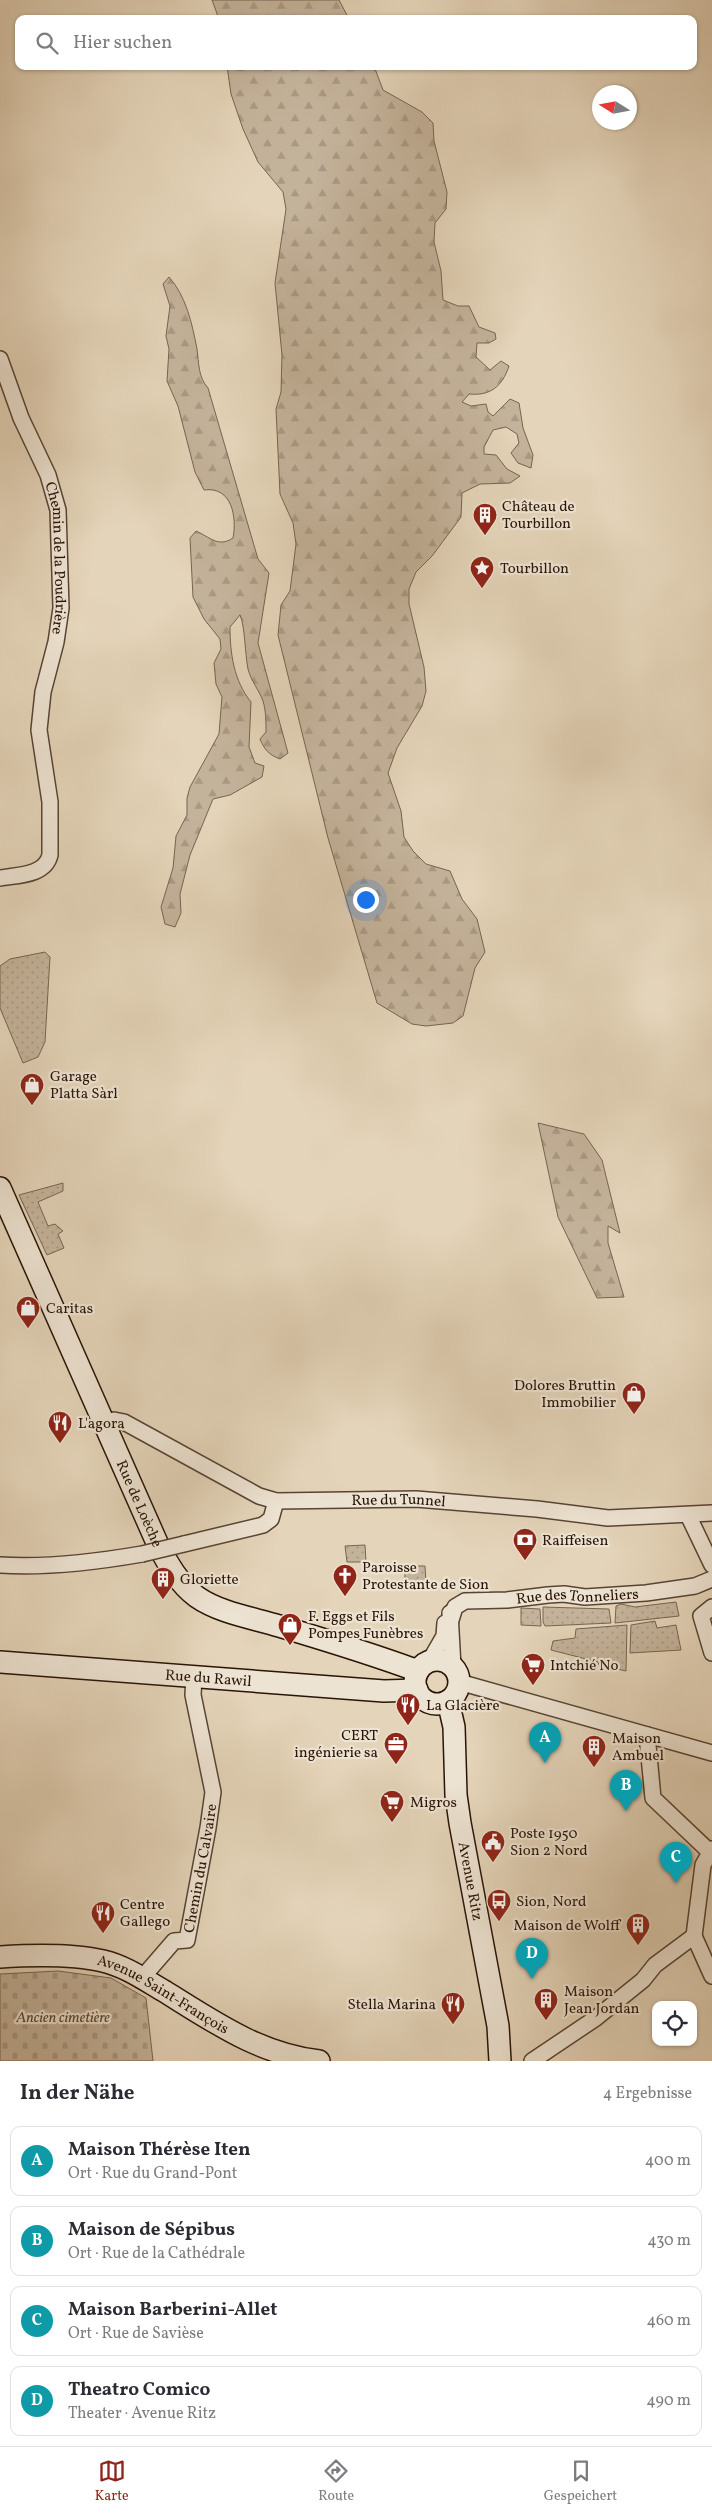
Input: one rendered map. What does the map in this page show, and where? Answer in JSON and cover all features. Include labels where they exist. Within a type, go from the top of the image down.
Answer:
[{"type":"street","name":"Chemin de la Poudrière","points":[[0,358],[12,397],[56,499],[62,589],[60,625],[43,692],[38,730],[50,802],[50,855],[47,864],[39,871],[0,878]]},
{"type":"street","name":"Rue de Loèche","points":[[0,1188],[166,1560],[176,1575],[195,1595],[215,1606],[343,1644],[421,1674]]},
{"type":"street","name":"Rue du Tunnel","points":[[105,1423],[114,1420],[124,1422],[259,1496],[276,1501],[425,1500],[608,1518],[712,1513]]},
{"type":"street","points":[[0,1565],[19,1566],[109,1559],[142,1554],[263,1525],[271,1519],[276,1501]]},
{"type":"street","points":[[688,1514],[712,1565]]},
{"type":"street","name":"Rue des Tonneliers","points":[[452,1620],[455,1607],[465,1601],[507,1600],[564,1594],[585,1597],[646,1593],[695,1586],[712,1579]]},
{"type":"street","points":[[448,1604],[452,1620],[456,1675],[454,1696],[434,1704],[427,1701],[421,1674],[444,1636],[448,1604]]},
{"type":"street","points":[[712,1607],[701,1616],[712,1652]]},
{"type":"street","points":[[421,1674],[440,1660],[456,1675],[647,1735],[712,1753]]},
{"type":"street","name":"Rue du Rawil","points":[[0,1662],[384,1690],[421,1674]]},
{"type":"street","name":"Chemin du Calvaire","points":[[142,1978],[174,1942],[186,1940],[208,1828],[213,1792],[193,1695],[194,1676]]},
{"type":"street","name":"Avenue Ritz","points":[[448,1700],[454,1727],[456,1795],[460,1823],[498,2026],[500,2061]]},
{"type":"street","points":[[647,1735],[654,1798],[711,1852],[703,1865],[694,1936],[712,1976]]},
{"type":"street","points":[[532,2061],[592,2021],[643,1980],[655,1965],[694,1936]]},
{"type":"street","name":"Avenue Saint-François","points":[[0,1957],[28,1956],[102,1961],[142,1978],[240,2038],[272,2050],[319,2061]]},
{"type":"green space","points":[[212,0],[339,0],[347,15],[218,15]]},
{"type":"green space","points":[[228,70],[376,70],[383,90],[422,112],[433,123],[434,141],[447,192],[446,209],[435,223],[434,242],[441,271],[443,300],[458,306],[469,306],[479,327],[495,333],[496,339],[489,343],[477,343],[476,357],[490,370],[501,361],[509,366],[503,380],[494,389],[489,392],[469,394],[462,402],[471,406],[486,404],[488,412],[493,416],[510,399],[519,403],[523,428],[533,455],[531,468],[518,463],[511,453],[519,443],[517,434],[506,427],[493,430],[484,447],[484,454],[496,455],[507,469],[520,476],[510,483],[480,484],[462,493],[461,517],[432,556],[416,572],[409,589],[409,604],[424,667],[426,691],[422,706],[397,748],[388,773],[401,811],[404,837],[413,851],[426,864],[450,871],[462,899],[477,919],[485,952],[475,968],[463,1016],[453,1023],[426,1026],[412,1024],[377,1003],[328,838],[278,635],[281,605],[290,591],[296,544],[293,523],[280,494],[276,409],[281,392],[282,355],[275,283],[286,209],[283,192],[258,162],[243,129],[231,94]]},
{"type":"green space","points":[[169,277],[175,284],[188,310],[201,375],[208,388],[258,559],[269,573],[258,643],[288,753],[280,759],[273,756],[263,746],[260,739],[266,732],[265,709],[248,669],[240,615],[230,627],[232,657],[237,676],[251,702],[249,747],[255,763],[264,766],[262,777],[230,795],[213,799],[190,855],[180,894],[181,913],[175,927],[165,924],[161,907],[173,868],[176,836],[187,815],[187,798],[190,787],[219,734],[222,697],[216,684],[214,663],[221,649],[220,639],[204,619],[193,597],[190,538],[196,531],[218,542],[228,541],[233,538],[234,521],[227,498],[213,490],[204,490],[195,472],[178,406],[167,381],[169,349],[166,336],[170,306],[163,284]]},
{"type":"green space","points":[[45,952],[50,957],[45,1042],[38,1057],[23,1063],[0,1008],[0,966],[10,959]]},
{"type":"green space","points":[[538,1123],[584,1134],[602,1160],[620,1233],[608,1226],[608,1243],[624,1297],[597,1298],[558,1217]]},
{"type":"green space","points":[[63,1183],[63,1191],[38,1202],[48,1226],[55,1224],[63,1231],[58,1234],[64,1248],[47,1255],[19,1195]]},
{"type":"green space","points":[[365,1545],[366,1562],[347,1562],[345,1546]]},
{"type":"green space","points":[[405,1566],[425,1566],[426,1583],[405,1584]]},
{"type":"green space","points":[[676,1602],[679,1616],[615,1623],[616,1606],[621,1604],[635,1607]]},
{"type":"green space","points":[[543,1607],[609,1609],[611,1623],[545,1626],[543,1622]]},
{"type":"green space","points":[[521,1608],[540,1609],[541,1626],[521,1625]]},
{"type":"green space","points":[[655,1621],[657,1628],[676,1625],[681,1650],[630,1653],[631,1625]]},
{"type":"green space","points":[[627,1625],[626,1671],[599,1665],[598,1662],[551,1650],[553,1641],[575,1638],[576,1629]]},
{"type":"green space","name":"Ancien cimetière","points":[[58,1971],[111,1978],[146,1998],[153,2061],[0,2061],[0,1974]]},
{"type":"place","name":"Château de Tourbillon","points":[[485,536]]},
{"type":"place","name":"Tourbillon","points":[[482,589]]},
{"type":"place","name":"Garage Platta Sàrl","points":[[32,1106]]},
{"type":"place","name":"Caritas","points":[[28,1329]]},
{"type":"place","name":"Dolores Bruttin Immobilier","points":[[634,1415]]},
{"type":"place","name":"L'agora","points":[[60,1444]]},
{"type":"place","name":"Raiffeisen","points":[[525,1561]]},
{"type":"place","name":"Paroisse Protestante de Sion","points":[[345,1597]]},
{"type":"place","name":"Gloriette","points":[[163,1600]]},
{"type":"place","name":"F. Eggs et Fils Pompes Funèbres","points":[[290,1646]]},
{"type":"place","name":"Intchié No","points":[[533,1686]]},
{"type":"place","name":"La Glacière","points":[[408,1726]]},
{"type":"place","name":"Maison Thérèse Iten","points":[[545,1763]]},
{"type":"place","name":"CERT ingénierie sa","points":[[396,1765]]},
{"type":"place","name":"Maison Ambuel","points":[[594,1768]]},
{"type":"place","name":"Maison de Sépibus","points":[[626,1811]]},
{"type":"place","name":"Migros","points":[[392,1823]]},
{"type":"place","name":"Poste 1950 Sion 2 Nord","points":[[493,1863]]},
{"type":"place","name":"Maison Barberini-Allet","points":[[676,1883]]},
{"type":"place","name":"Sion, Nord","points":[[499,1922]]},
{"type":"place","name":"Centre Gallego","points":[[103,1934]]},
{"type":"place","name":"Maison de Wolff","points":[[638,1946]]},
{"type":"place","name":"Theatro Comico","points":[[532,1979]]},
{"type":"place","name":"Maison Jean Jordan","points":[[546,2021]]},
{"type":"place","name":"Stella Marina","points":[[453,2025]]}]
